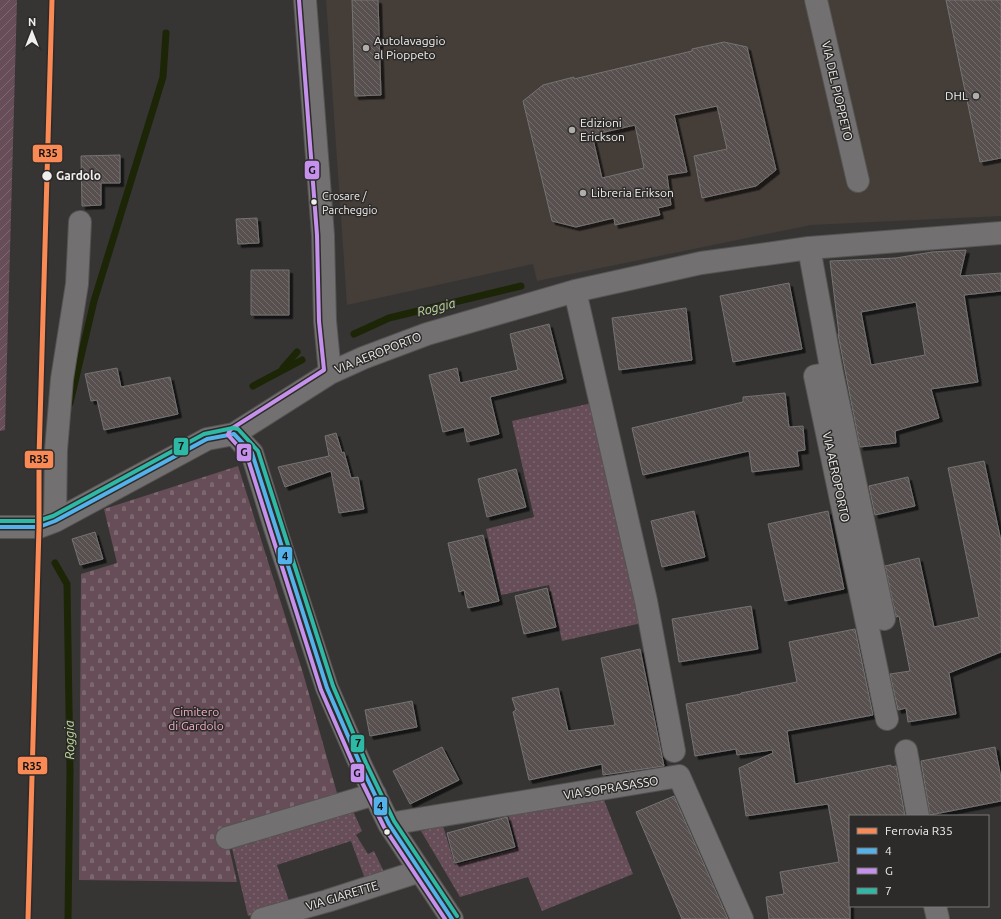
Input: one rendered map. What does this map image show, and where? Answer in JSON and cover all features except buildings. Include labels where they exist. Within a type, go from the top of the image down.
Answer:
[{"type":"street","points":[[305,0],[322,227],[325,321],[330,372]]},
{"type":"street","name":"VIA DEL PIOPPETO","points":[[816,0],[858,181]]},
{"type":"street","points":[[55,521],[56,450],[62,379],[77,284],[80,222]]},
{"type":"street","name":"VIA AEROPORTO","points":[[0,527],[39,528],[55,521],[207,439],[234,434],[330,372],[427,334],[575,291],[701,263],[809,248],[1001,234]]},
{"type":"street","points":[[809,248],[832,372],[884,619]]},
{"type":"street","points":[[575,291],[646,600],[674,752]]},
{"type":"street","name":"VIA AEROPORTO","points":[[832,372],[815,376],[887,718]]},
{"type":"street","points":[[234,434],[252,453],[327,688],[389,824],[452,919]]},
{"type":"street","points":[[906,752],[918,815]]},
{"type":"street","name":"VIA SOPRASASSO","points":[[389,824],[678,776],[742,919]]},
{"type":"street","points":[[227,838],[375,794]]},
{"type":"street","name":"VIA GIARETTE","points":[[262,919],[327,901],[420,872]]},
{"type":"street","points":[[935,907],[938,919]]},
{"type":"shaded area","points":[[326,0],[1001,0],[1001,216],[811,225],[537,281],[533,264],[347,305]]},
{"type":"green space","points":[[0,0],[17,0],[5,430],[0,431]]},
{"type":"green space","points":[[592,403],[642,623],[562,641],[549,585],[501,595],[486,529],[534,517],[512,421]]},
{"type":"green space","name":"Cimitero di Gardolo","points":[[238,466],[303,673],[339,800],[227,838],[237,882],[79,880],[81,574],[117,563],[104,509]]},
{"type":"green space","points":[[604,800],[633,874],[542,911],[528,877],[460,897],[421,831],[443,826],[455,865],[518,848],[508,814]]},
{"type":"green space","points":[[353,811],[362,831],[356,835],[368,854],[374,851],[384,872],[365,879],[351,841],[277,865],[290,904],[248,916],[231,844]]},
{"type":"waterway","points":[[70,403],[94,301],[163,77],[166,33]]},
{"type":"waterway","name":"Roggia","points":[[354,334],[389,318],[521,286]]},
{"type":"waterway","points":[[283,368],[297,352]]},
{"type":"waterway","name":"Roggia","points":[[253,386],[302,360]]},
{"type":"waterway","name":"Roggia","points":[[55,563],[67,584],[70,771],[68,919]]},
{"type":"rail line","name":"R35","points":[[28,919],[52,0]]},
{"type":"transit line","name":"G","points":[[299,0],[317,235],[319,321],[324,370],[231,429],[228,435],[247,456],[321,690],[355,768],[384,827],[445,919]]},
{"type":"transit line","name":"7","points":[[0,521],[38,521],[53,516],[204,434],[233,428],[238,429],[258,451],[333,686],[366,763],[394,821],[457,916]]},
{"type":"transit line","name":"4","points":[[234,434],[252,453],[327,688],[361,766],[389,824],[452,919]]},
{"type":"transit line","name":"4","points":[[0,527],[39,527],[55,521],[207,439],[234,434]]},
{"type":"place","name":"Autolavaggio al Pioppeto","points":[[366,48]]},
{"type":"place","name":"DHL","points":[[976,96]]},
{"type":"place","name":"Edizioni Erickson","points":[[572,130]]},
{"type":"place","name":"Gardolo","points":[[47,176]]},
{"type":"place","name":"Libreria Erikson","points":[[583,193]]},
{"type":"place","name":"Crosare / Parcheggio","points":[[314,202]]}]
